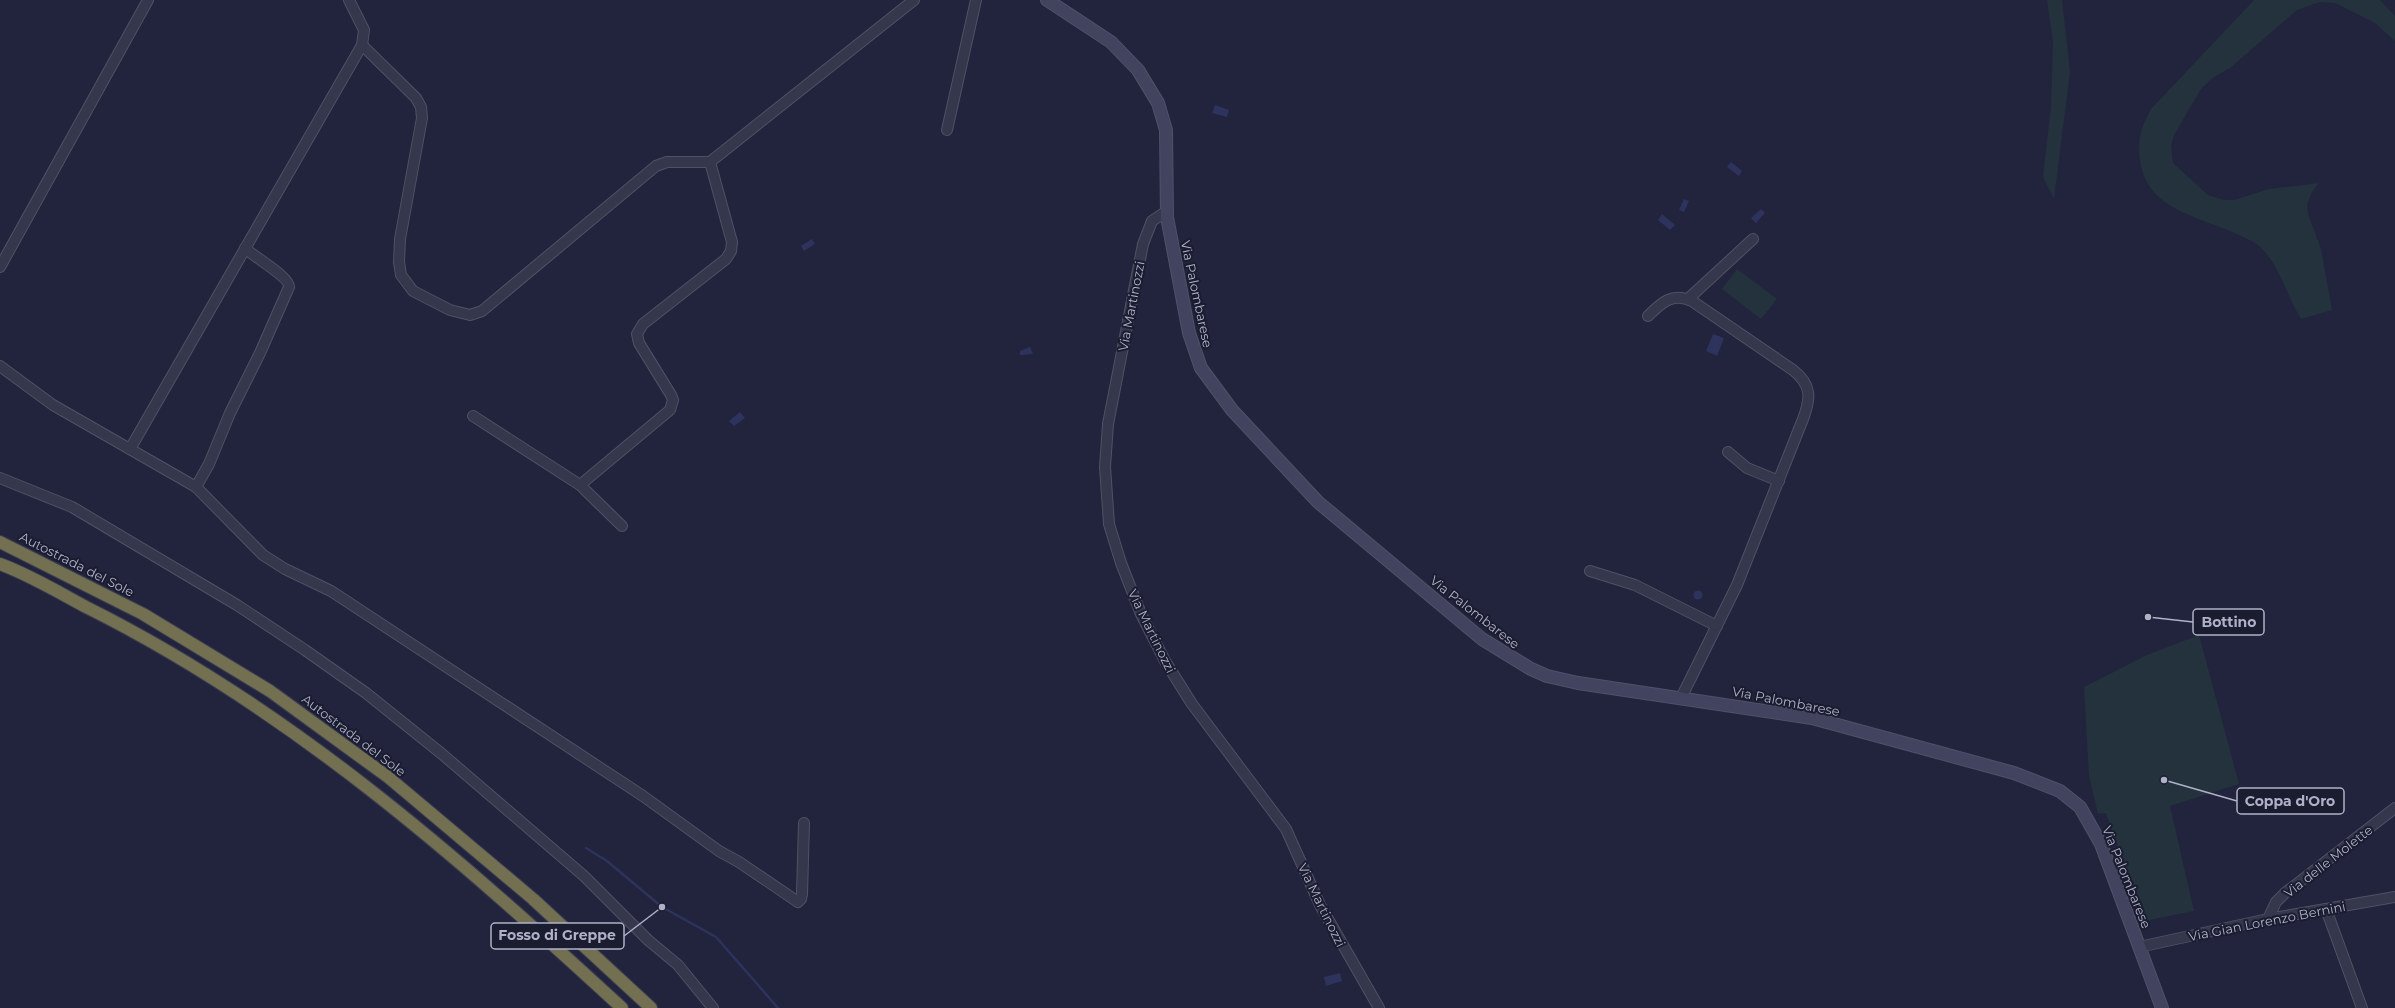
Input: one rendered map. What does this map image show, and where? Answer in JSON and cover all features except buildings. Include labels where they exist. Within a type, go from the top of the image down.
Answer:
[{"type":"highway","name":"Autostrada del Sole","points":[[0,542],[143,614],[270,691],[388,777],[533,899],[651,1008]]},
{"type":"highway","points":[[0,564],[139,633],[261,708],[376,793],[524,918],[622,1008]]},
{"type":"main road","name":"Via Palombarese","points":[[1046,0],[1107,38],[1131,62],[1148,84],[1160,107],[1166,130],[1167,211],[1188,333],[1198,362],[1244,424],[1318,502],[1482,639],[1520,663],[1547,676],[1569,681],[1822,721],[2014,773],[2060,791],[2080,808],[2099,839],[2162,1008]]},
{"type":"street","points":[[0,267],[148,0]]},
{"type":"street","points":[[130,449],[362,45],[364,30],[349,0]]},
{"type":"street","points":[[362,45],[416,98],[422,110],[400,239],[399,262],[401,275],[413,291],[458,313],[474,315],[482,311],[656,166],[667,162],[710,162],[914,0]]},
{"type":"street","points":[[947,130],[976,0]]},
{"type":"street","points":[[580,485],[672,407],[671,395],[639,343],[637,334],[643,324],[726,259],[731,251],[732,242],[710,162]]},
{"type":"street","name":"Via Martinozzi","points":[[1167,211],[1151,223],[1143,244],[1108,424],[1105,467],[1110,529],[1141,614],[1165,661],[1212,733],[1286,829],[1320,905],[1379,1008]]},
{"type":"street","points":[[1688,299],[1753,239]]},
{"type":"street","points":[[196,487],[209,464],[230,413],[258,358],[289,287],[286,278],[260,261],[245,248]]},
{"type":"street","points":[[1648,316],[1670,298],[1677,297],[1688,299],[1793,370],[1808,386],[1810,396],[1808,408],[1779,481],[1718,626],[1681,698]]},
{"type":"street","points":[[0,366],[53,404],[196,487],[255,548],[276,564],[332,591],[643,796],[719,851],[742,864],[798,902],[801,899],[802,894],[804,823]]},
{"type":"street","points":[[473,416],[580,485],[622,526]]},
{"type":"street","points":[[1728,452],[1744,466],[1779,481]]},
{"type":"street","points":[[0,478],[72,507],[237,605],[305,650],[366,694],[442,754],[594,885],[648,940],[678,965],[713,1008]]},
{"type":"street","points":[[1590,571],[1635,585],[1718,626]]},
{"type":"street","name":"Via delle Molette","points":[[2268,919],[2276,902],[2285,893],[2395,808]]},
{"type":"street","name":"Via Gian Lorenzo Bernini","points":[[2140,947],[2268,919],[2395,897]]},
{"type":"street","points":[[2326,910],[2362,1008]]},
{"type":"shaded area","points":[[2047,0],[2062,0],[2070,72],[2054,199],[2043,177],[2051,106],[2053,42]]},
{"type":"shaded area","points":[[2254,0],[2380,0],[2395,16],[2395,41],[2375,23],[2335,3],[2320,2],[2297,10],[2230,68],[2214,77],[2201,89],[2174,135],[2171,146],[2173,163],[2208,195],[2224,200],[2234,200],[2269,189],[2319,183],[2312,192],[2307,205],[2308,214],[2321,249],[2332,310],[2301,319],[2272,261],[2258,245],[2239,235],[2193,217],[2165,202],[2153,191],[2145,178],[2140,161],[2139,147],[2141,134],[2151,109]]},
{"type":"shaded area","points":[[1737,269],[1777,299],[1761,319],[1722,289]]},
{"type":"shaded area","points":[[2199,635],[2239,784],[2170,806],[2194,911],[2144,921],[2106,813],[2098,814],[2089,776],[2084,687],[2147,655]]},
{"type":"water","points":[[1215,105],[1229,110],[1227,117],[1212,113]]},
{"type":"water","points":[[1731,162],[1742,171],[1739,176],[1727,167]]},
{"type":"water","points":[[1684,199],[1689,201],[1684,212],[1679,210]]},
{"type":"water","points":[[1761,209],[1765,213],[1756,223],[1751,218]]},
{"type":"water","points":[[1662,214],[1675,225],[1670,230],[1658,220]]},
{"type":"water","points":[[812,239],[815,244],[804,251],[801,246]]},
{"type":"water","points":[[1713,334],[1724,338],[1717,356],[1706,351]]},
{"type":"water","points":[[1030,347],[1033,354],[1020,355],[1020,351]]},
{"type":"water","points":[[740,412],[745,418],[734,426],[729,421]]},
{"type":"water","points":[[1698,590],[1703,595],[1698,600],[1693,595]]},
{"type":"water","points":[[1340,973],[1342,981],[1326,986],[1324,977]]},
{"type":"waterway","points":[[586,848],[607,861],[662,907],[716,937],[778,1008]]},
{"type":"place","name":"Bottino","points":[[2148,617]]},
{"type":"place","name":"Coppa d'Oro","points":[[2164,780]]},
{"type":"place","name":"Fosso di Greppe","points":[[662,907]]}]
